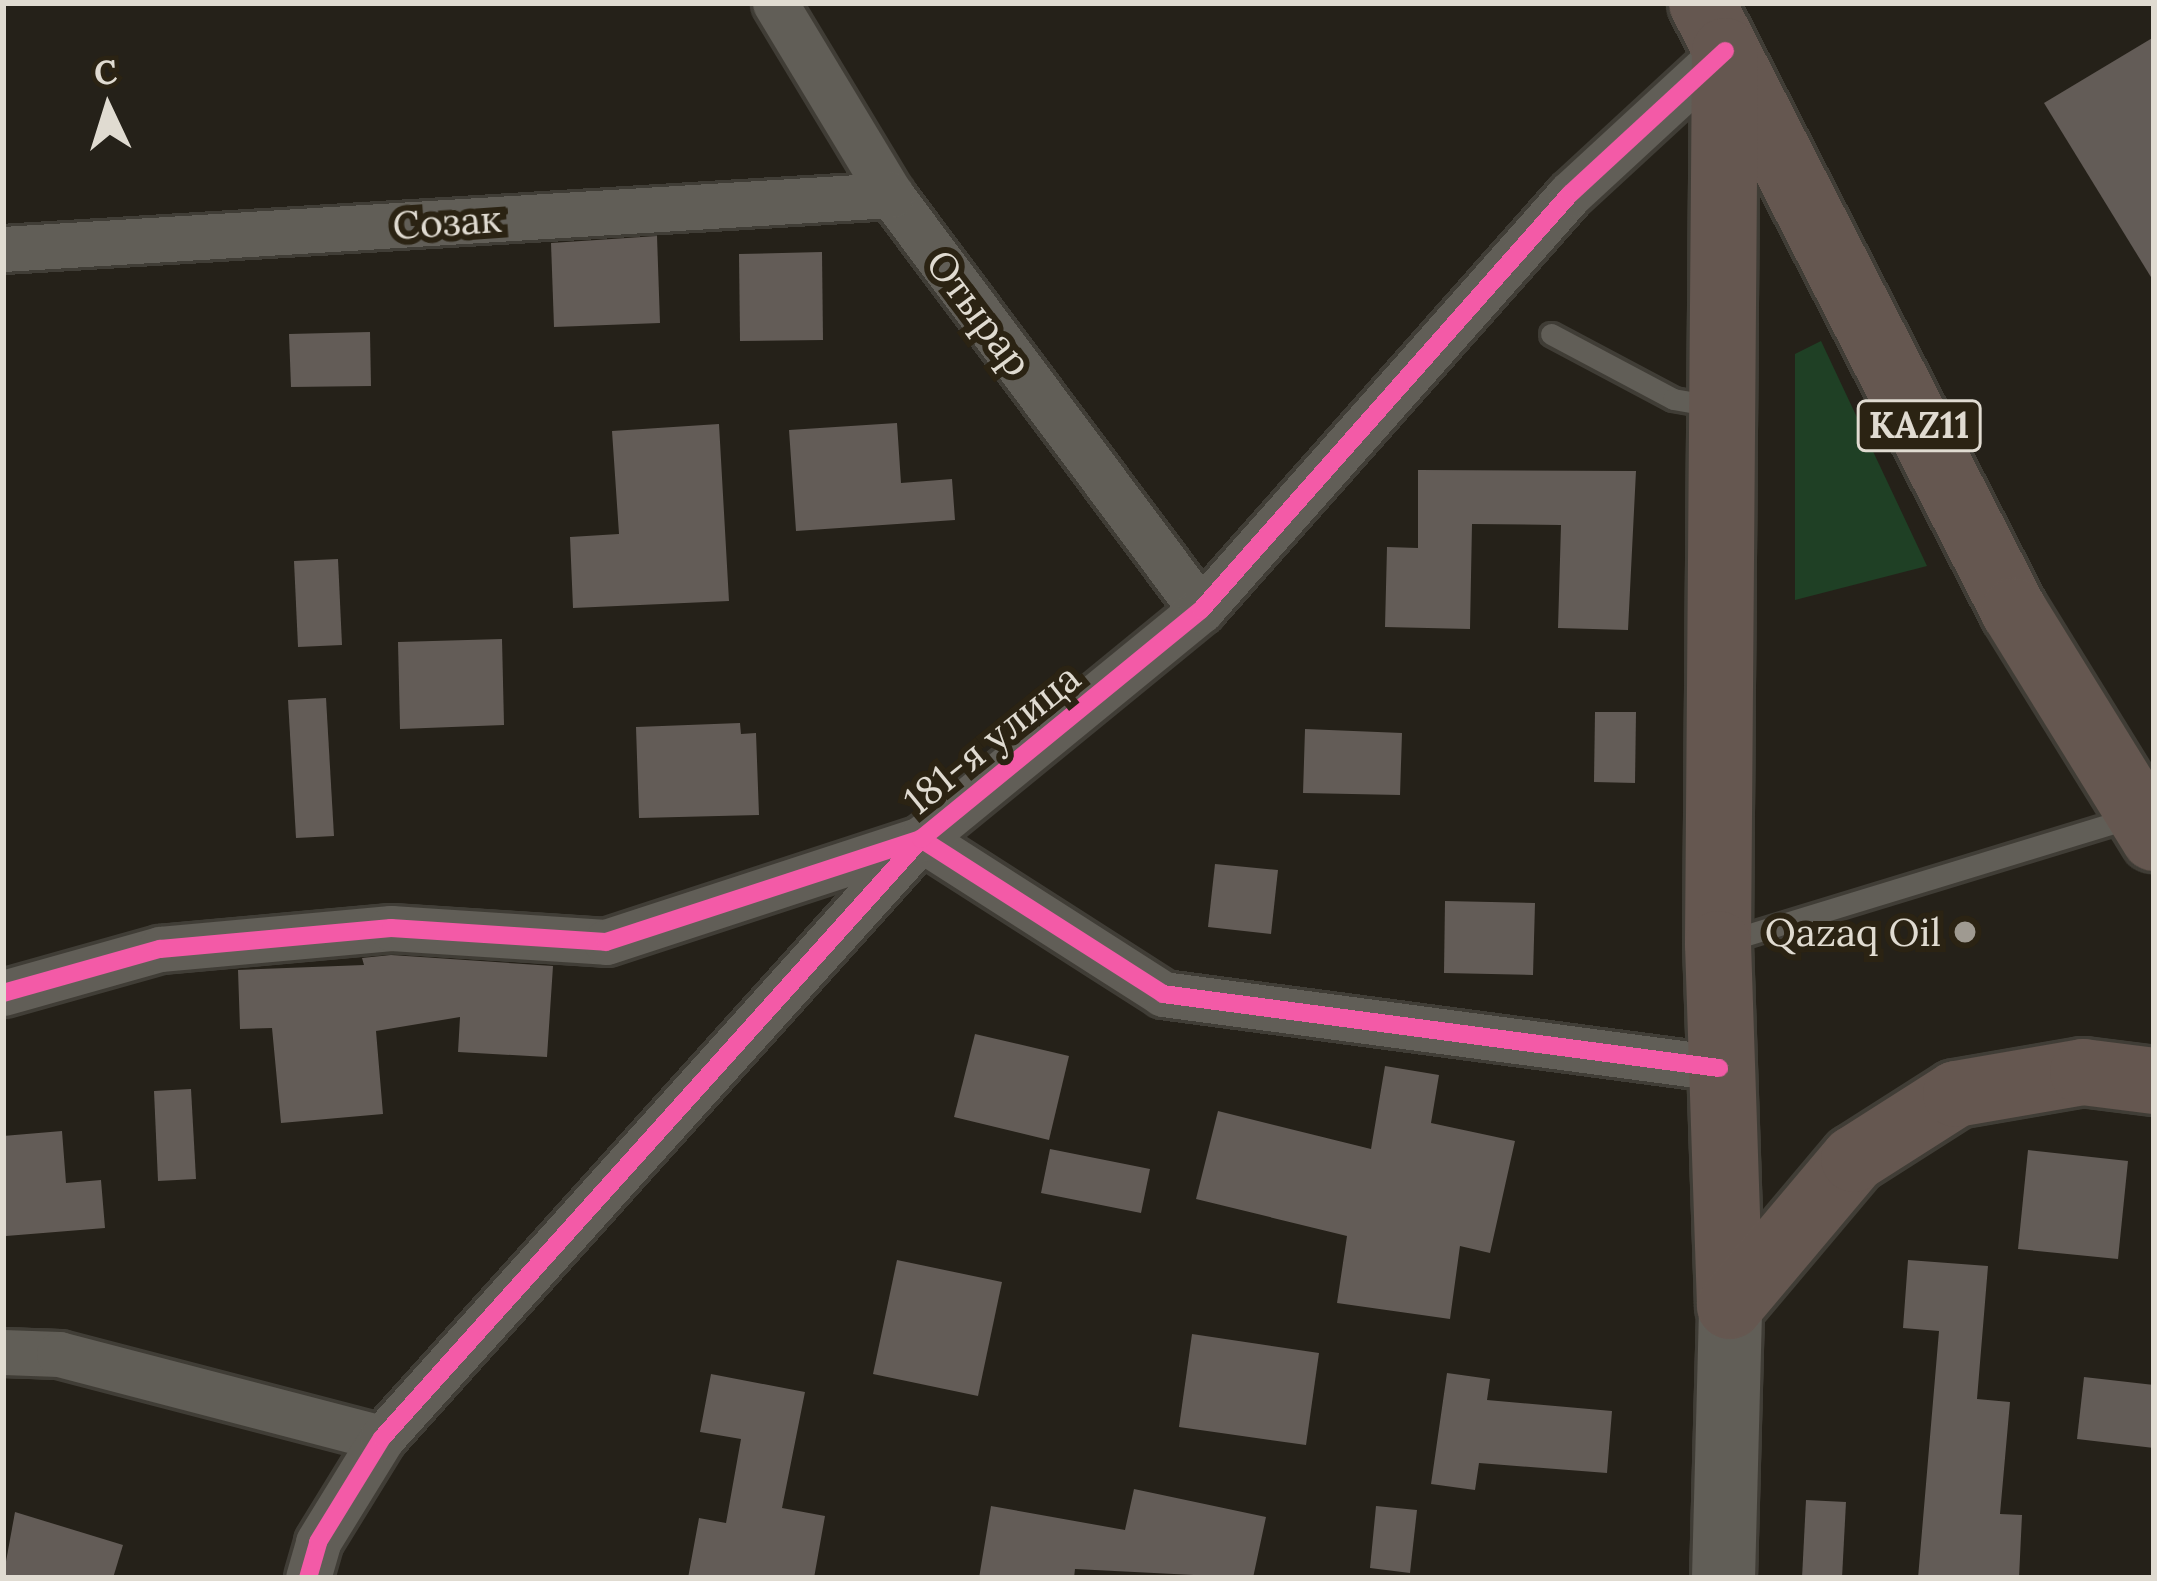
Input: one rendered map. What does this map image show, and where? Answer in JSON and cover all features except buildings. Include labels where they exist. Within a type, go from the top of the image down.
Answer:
[{"type":"highway","points":[[1713,27],[1726,408],[1718,944],[1730,1306]]},
{"type":"highway","name":"KAZ11","points":[[1713,27],[2014,610],[2148,818]]},
{"type":"highway","points":[[1730,1306],[1855,1159],[1956,1094],[2083,1072],[2154,1081]]},
{"type":"street","name":"Отырар","points":[[775,3],[891,194],[1202,610]]},
{"type":"street","name":"181-я улица","points":[[308,1578],[318,1542],[382,1438],[921,839],[1202,610],[1713,27]]},
{"type":"street","name":"Созак","points":[[3,250],[891,194]]},
{"type":"street","points":[[3,993],[160,949],[391,928],[606,942],[921,839],[1163,994],[1719,1068]]},
{"type":"street","points":[[1723,1578],[1730,1306]]},
{"type":"street","points":[[3,1352],[58,1354],[382,1438]]},
{"type":"lane","points":[[1551,334],[1673,399],[1726,408]]},
{"type":"lane","points":[[1718,944],[2148,818]]},
{"type":"green space","points":[[1821,341],[1927,566],[1795,600],[1795,354]]},
{"type":"cycle path","points":[[308,1578],[318,1542],[382,1438],[921,839],[1201,610],[1570,194],[1725,51]]},
{"type":"cycle path","points":[[3,993],[160,949],[391,928],[606,942],[921,839],[1163,994],[1719,1068]]},
{"type":"place","name":"Qazaq Oil","points":[[1965,932]]}]
